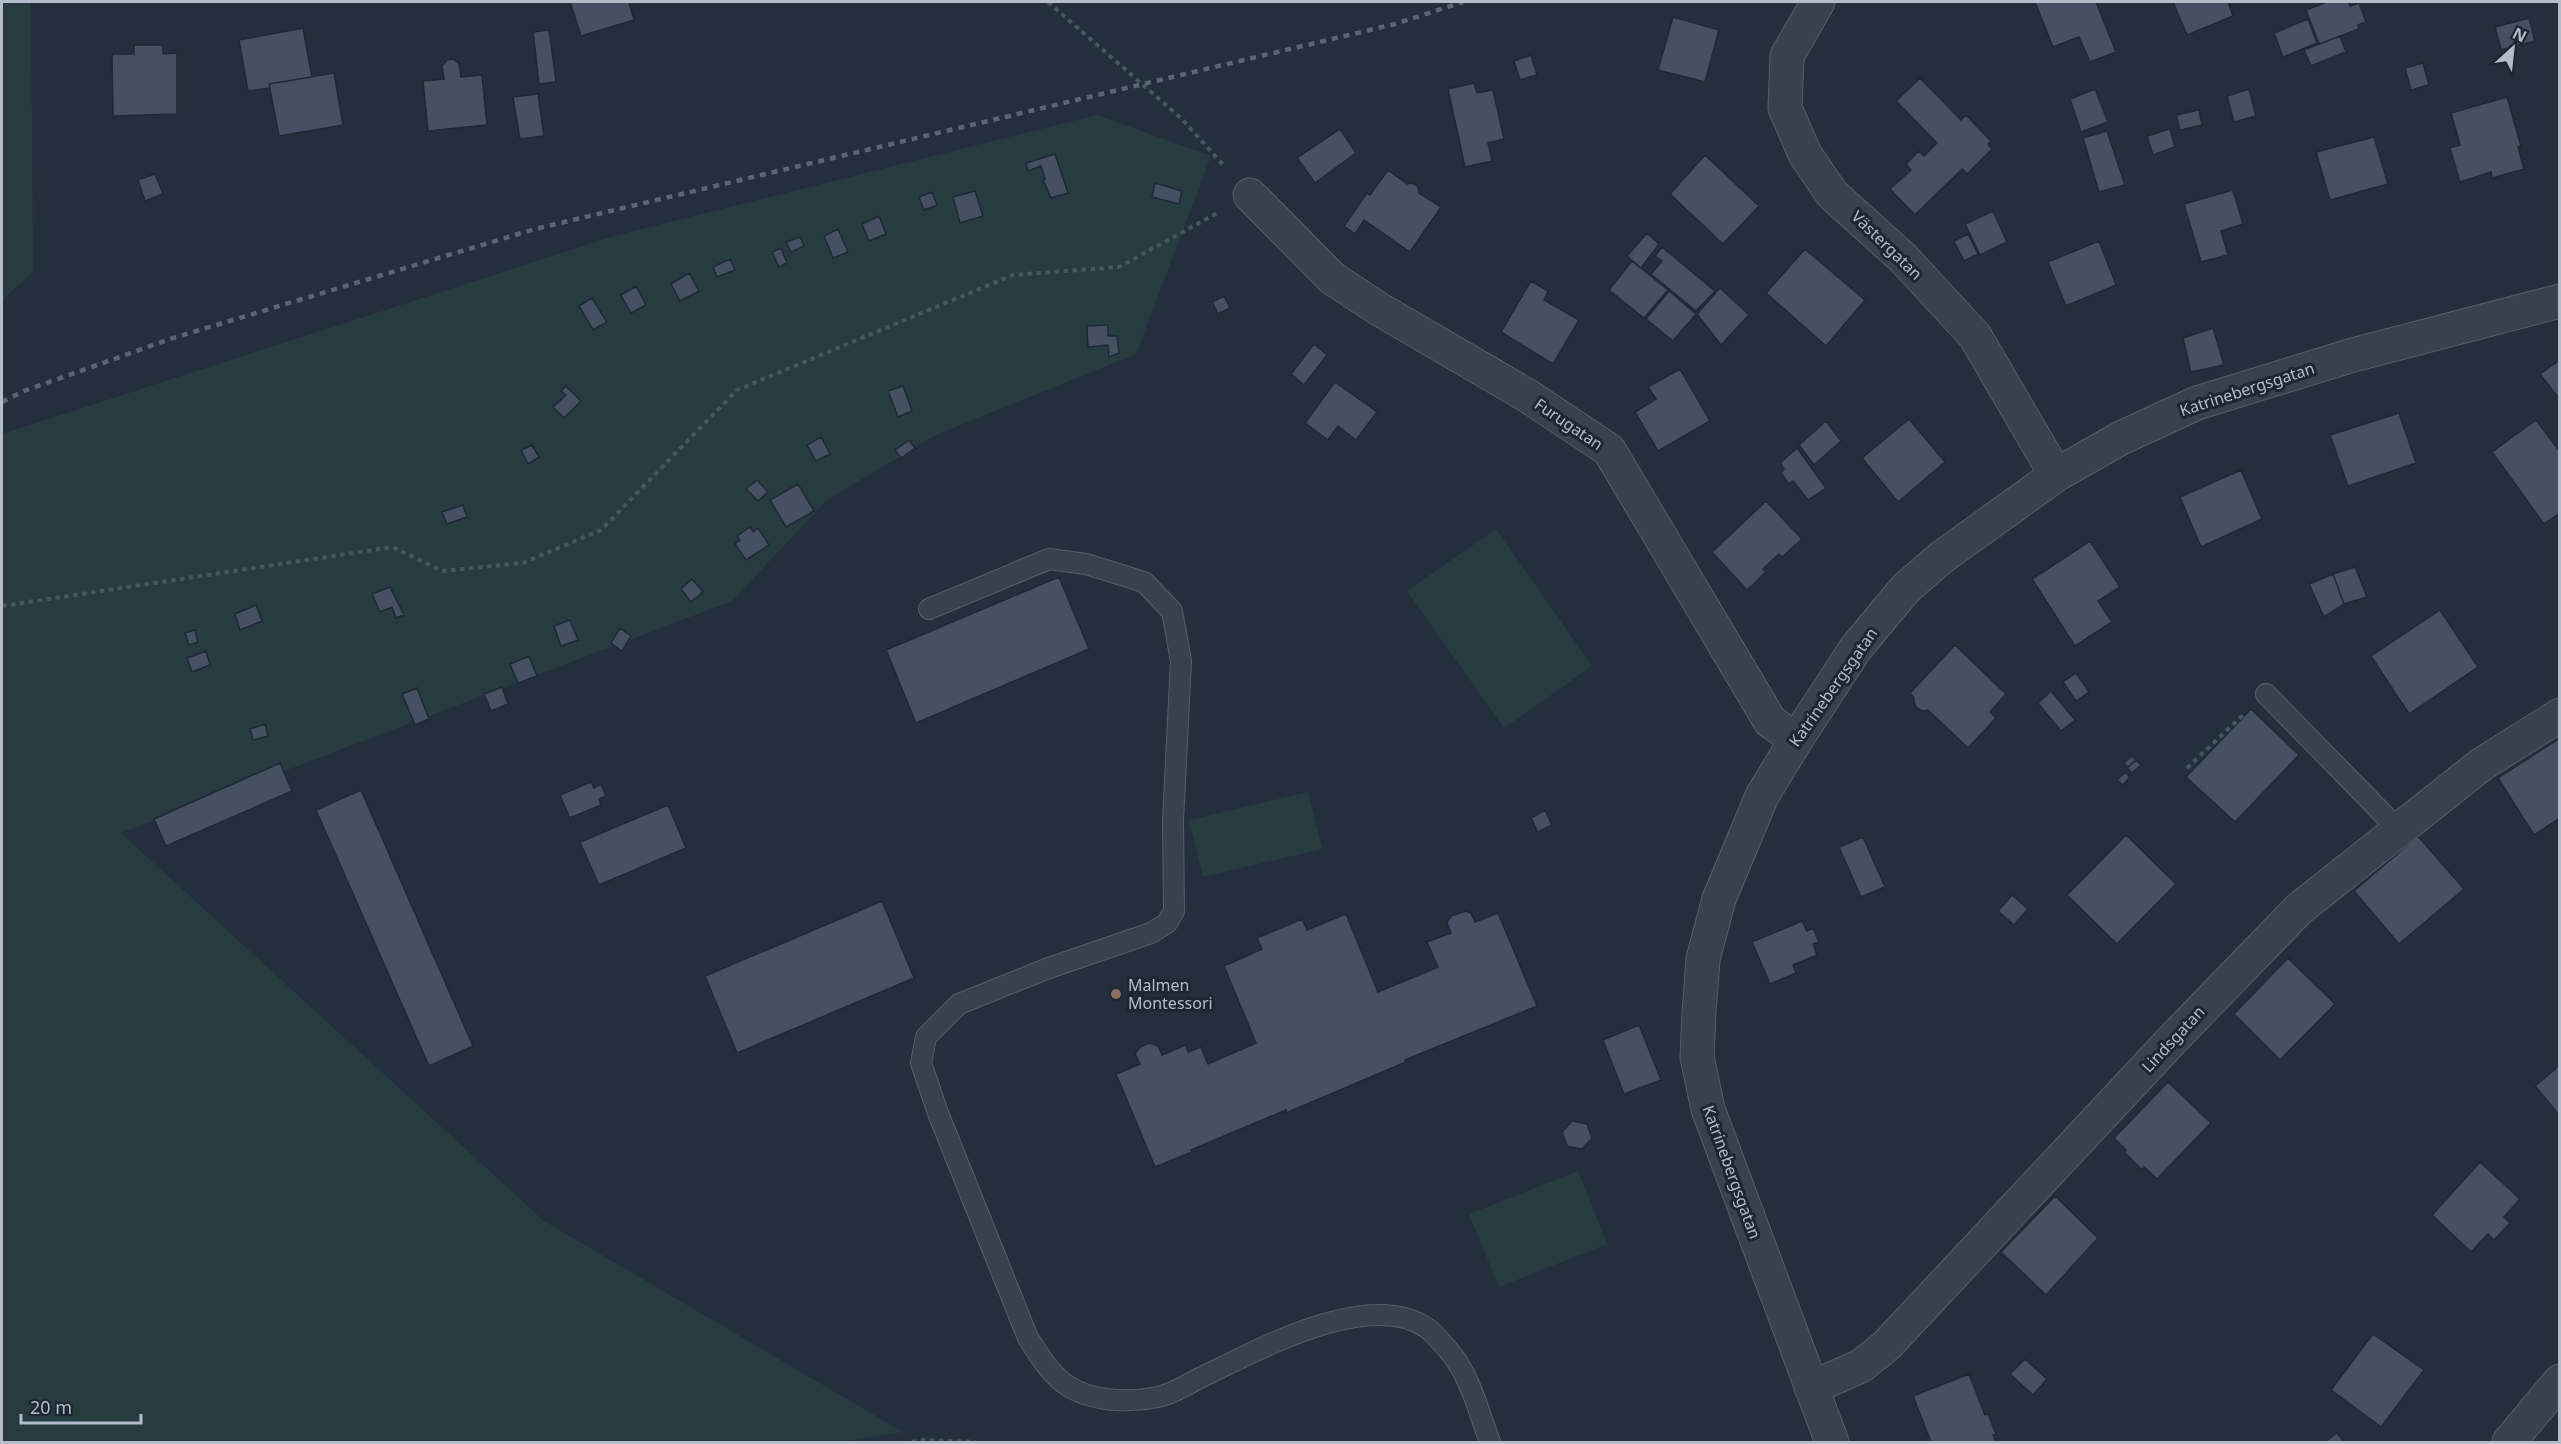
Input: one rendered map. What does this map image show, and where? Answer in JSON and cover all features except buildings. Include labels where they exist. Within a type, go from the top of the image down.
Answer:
[{"type":"street","name":"Västergatan","points":[[1818,2],[1787,56],[1785,108],[1804,154],[1832,194],[1903,258],[1975,336],[2056,475]]},
{"type":"street","name":"Furugatan","points":[[1250,195],[1332,278],[1379,309],[1528,396],[1609,450],[1770,721],[1796,740]]},
{"type":"street","name":"Katrinebergsgatan","points":[[1832,1443],[1708,1109],[1698,1057],[1703,960],[1719,898],[1762,796],[1796,740],[1856,648],[1906,588],[1942,557],[2056,475],[2121,438],[2197,403],[2353,355],[2559,301]]},
{"type":"street","name":"Lindsgatan","points":[[1811,1388],[1861,1366],[1887,1345],[2173,1039],[2299,909],[2482,764],[2559,715]]},
{"type":"street","points":[[2509,1443],[2559,1381]]},
{"type":"lane","points":[[929,609],[1049,559],[1086,564],[1144,582],[1172,611],[1181,661],[1173,821],[1174,911],[1167,923],[1151,933],[1046,969],[959,1004],[926,1037],[921,1063],[938,1113],[1028,1338],[1047,1368],[1066,1384],[1085,1394],[1110,1399],[1136,1400],[1160,1397],[1280,1340],[1309,1329],[1329,1322],[1368,1315],[1387,1316],[1426,1328],[1451,1352],[1467,1382],[1490,1443]]},
{"type":"lane","points":[[2266,694],[2398,829]]},
{"type":"path","points":[[2,606],[393,547],[442,571],[523,563],[600,530],[737,390],[1013,275],[1119,267],[1250,195],[1182,119],[1048,2]]},
{"type":"path","points":[[2187,768],[2266,694]]},
{"type":"path","points":[[912,1443],[924,1440],[976,1443]]},
{"type":"green space","points":[[2,2],[31,2],[33,272],[2,300]]},
{"type":"green space","points":[[1097,115],[1211,156],[1136,354],[936,435],[827,500],[732,601],[121,833],[544,1221],[903,1432],[841,1442],[2,1442],[2,434],[614,236]]},
{"type":"green space","points":[[1496,529],[1592,666],[1504,728],[1407,591]]},
{"type":"green space","points":[[1308,792],[1322,849],[1203,877],[1189,820]]},
{"type":"green space","points":[[1578,1171],[1607,1244],[1499,1287],[1469,1214]]},
{"type":"railway","points":[[2,402],[24,391],[173,338],[535,229],[1395,24],[1463,2]]},
{"type":"place","name":"Malmen Montessori","points":[[1116,994]]}]
